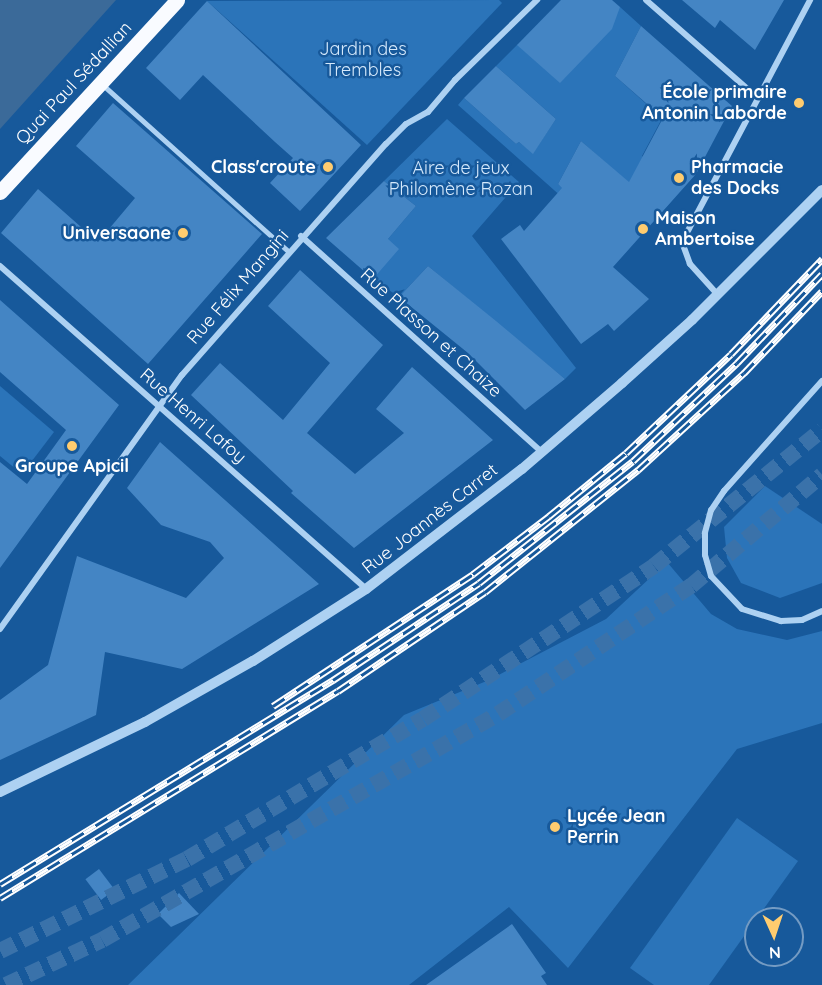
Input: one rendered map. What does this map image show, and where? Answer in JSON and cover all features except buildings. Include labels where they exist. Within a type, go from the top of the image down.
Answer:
[{"type":"main road","name":"Quai Paul Sédallian","points":[[0,192],[177,0]]},
{"type":"street","name":"Rue Félix Mangini","points":[[0,629],[158,407],[288,250],[395,134],[428,112],[455,80],[537,0]]},
{"type":"street","points":[[646,0],[758,98]]},
{"type":"street","points":[[718,295],[690,264],[682,242],[810,0]]},
{"type":"street","name":"Rue Joannès Carret","points":[[0,792],[155,716],[253,662],[366,589],[542,452],[718,295],[822,190]]},
{"type":"street","name":"Rue Plasson et Chaize","points":[[301,236],[542,452]]},
{"type":"street","name":"Rue Henri Lafoy","points":[[0,266],[366,589]]},
{"type":"street","points":[[822,381],[724,491],[711,510],[705,533],[705,555],[711,576],[742,609],[781,621],[802,620],[822,611]]},
{"type":"lane","points":[[102,83],[288,250]]},
{"type":"green space","name":"Jardin des Trembles","points":[[499,0],[502,3],[367,145],[207,1]]},
{"type":"green space","points":[[620,7],[641,26],[615,76],[652,109],[666,111],[642,156],[680,191],[662,212],[581,141],[558,184],[630,247],[625,253],[458,105],[464,98],[516,144],[519,142],[533,153],[556,119],[496,66],[517,45]]},
{"type":"green space","name":"Aire de jeux Philomène Rozan","points":[[447,119],[519,182],[472,236],[576,368],[565,379],[428,266],[399,297],[373,279],[388,239],[416,206],[384,181]]},
{"type":"green space","points":[[0,386],[54,432],[22,474],[0,456]]},
{"type":"green space","points":[[765,486],[822,524],[822,583],[780,598],[741,583],[727,558],[724,527]]},
{"type":"green space","name":"Lycée Jean Perrin","points":[[667,562],[711,614],[737,629],[787,640],[822,631],[822,723],[737,749],[568,968],[509,907],[409,985],[128,985],[404,715],[489,680],[606,619]]},
{"type":"green space","points":[[737,818],[798,861],[765,907],[744,907],[744,936],[709,985],[654,985],[630,968]]},
{"type":"shaded area","points":[[0,0],[116,0],[0,129]]},
{"type":"tunnel","points":[[0,951],[187,859],[423,719],[654,566],[822,430]]},
{"type":"tunnel","points":[[6,985],[102,940],[498,714],[691,586],[822,475]]},
{"type":"railway","points":[[273,706],[473,574],[549,516],[626,453],[731,354],[822,259]]},
{"type":"railway","points":[[0,884],[333,680],[479,583],[633,461],[737,363],[822,274]]},
{"type":"railway","points":[[0,898],[338,691],[485,592],[638,470],[744,373],[822,291]]},
{"type":"place","name":"École primaire Antonin Laborde","points":[[799,103]]},
{"type":"place","name":"Class'croute","points":[[328,167]]},
{"type":"place","name":"Pharmacie des Docks","points":[[679,178]]},
{"type":"place","name":"Maison Ambertoise","points":[[643,229]]},
{"type":"place","name":"Universaone","points":[[183,233]]},
{"type":"place","name":"Groupe Apicil","points":[[72,446]]},
{"type":"place","name":"Lycée Jean Perrin","points":[[555,827]]}]
